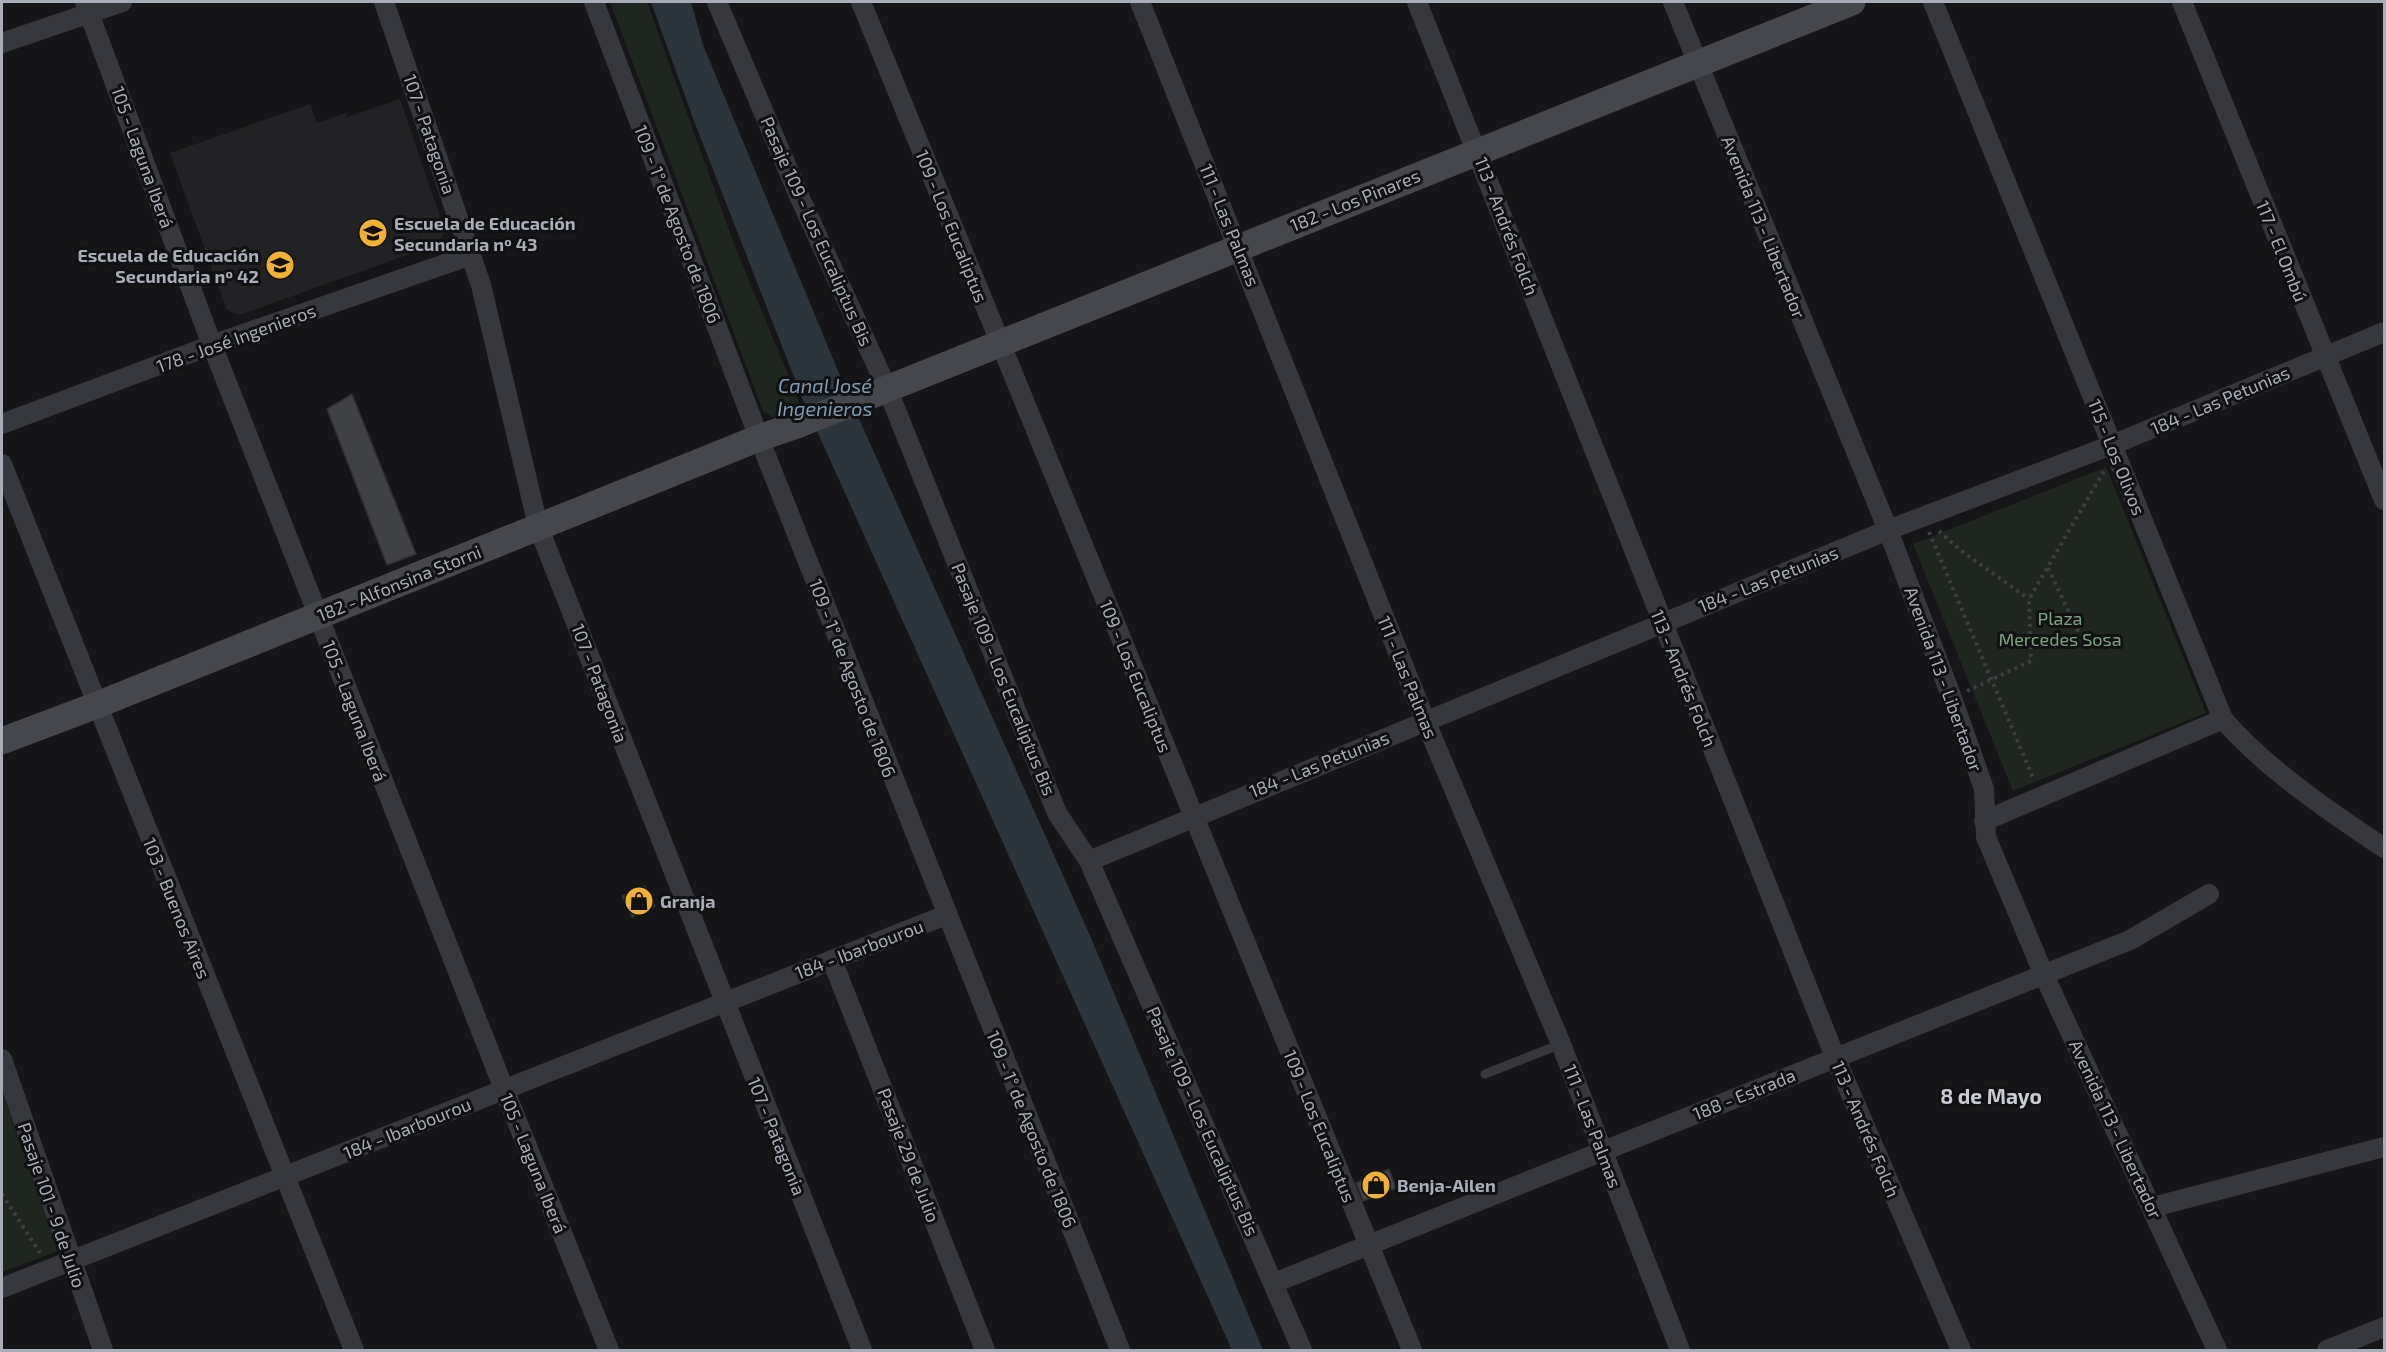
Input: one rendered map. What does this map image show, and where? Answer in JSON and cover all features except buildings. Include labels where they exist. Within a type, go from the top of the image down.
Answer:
[{"type":"street","points":[[2,43],[87,7],[122,2]]},
{"type":"street","name":"107 - Patagonia","points":[[384,2],[481,285],[538,526],[862,1350]]},
{"type":"street","name":"109 - 1° de Agosto de 1806","points":[[594,2],[759,438],[1120,1350]]},
{"type":"street","name":"Pasaje 109 - Los Eucaliptus Bis","points":[[717,2],[800,198],[887,388],[1058,813],[1089,861],[1302,1350]]},
{"type":"street","name":"109 - Los Eucaliptus","points":[[861,2],[1412,1350]]},
{"type":"street","name":"111 - Las Palmas","points":[[1140,2],[1239,246],[1425,720],[1561,1044],[1680,1350]]},
{"type":"street","name":"113 - Andrés Folch","points":[[1418,2],[1835,1057],[1961,1350]]},
{"type":"street","name":"Avenida 113 - Libertador","points":[[1673,2],[1888,530],[1952,698],[1984,789],[1986,837],[2044,975],[2217,1350]]},
{"type":"street","name":"182 - Los Pinares","points":[[797,425],[1697,62],[1852,2]]},
{"type":"street","name":"115 - Los Olivos","points":[[1933,2],[2223,719],[2235,734],[2290,780],[2385,849]]},
{"type":"street","name":"117 - El Ombú","points":[[2182,2],[2324,356],[2385,501]]},
{"type":"street","name":"105 - Laguna Iberá","points":[[87,7],[212,345],[609,1350]]},
{"type":"street","name":"178 - José Ingenieros","points":[[2,424],[212,345],[471,255]]},
{"type":"street","name":"184 - Las Petunias","points":[[1089,861],[1662,622],[1888,530],[2112,445],[2385,332]]},
{"type":"street","name":"182 - Alfonsina Storni","points":[[2,741],[759,438],[797,425]]},
{"type":"street","name":"103 - Buenos Aires","points":[[2,464],[354,1350]]},
{"type":"street","points":[[1984,821],[2223,719]]},
{"type":"street","name":"188 - Estrada","points":[[1274,1283],[2130,940],[2209,894]]},
{"type":"street","name":"184 - Ibarbourou","points":[[2,1288],[946,915]]},
{"type":"street","name":"Pasaje 29 de Julio","points":[[832,960],[986,1350]]},
{"type":"street","name":"Pasaje 101 - 9 de Julio","points":[[2,1059],[103,1350]]},
{"type":"street","points":[[2153,1207],[2385,1147]]},
{"type":"street","points":[[2327,1350],[2385,1327]]},
{"type":"lane","points":[[1485,1074],[1561,1044]]},
{"type":"path","points":[[1952,698],[2031,661],[2030,599],[2106,467],[2112,445]]},
{"type":"path","points":[[1923,517],[1960,550],[2030,599]]},
{"type":"path","points":[[1923,517],[2041,797]]},
{"type":"path","points":[[2048,568],[2080,634],[2116,649]]},
{"type":"path","points":[[2,1194],[50,1269]]},
{"type":"shaded area","points":[[400,99],[445,231],[438,244],[239,315],[227,310],[170,153],[310,104],[317,123],[346,113],[347,117]]},
{"type":"green space","points":[[610,2],[647,2],[734,244],[801,406],[775,418],[763,411]]},
{"type":"green space","name":"Plaza Mercedes Sosa","points":[[2106,467],[2206,713],[2013,791],[1913,544]]},
{"type":"green space","points":[[2,1091],[58,1251],[2,1272]]},
{"type":"water","name":"Canal José Ingenieros","points":[[651,2],[691,2],[703,45],[843,383],[1091,938],[1263,1350],[1232,1350],[803,400],[694,121]]},
{"type":"place","name":"Escuela de Educación Secundaria nº 43","points":[[373,233]]},
{"type":"place","name":"Escuela de Educación Secundaria nº 42","points":[[280,265]]},
{"type":"place","name":"Granja","points":[[639,901]]},
{"type":"place","name":"Benja-Ailen","points":[[1376,1185]]},
{"type":"district","name":"8 de Mayo","points":[[1991,1095]]}]
